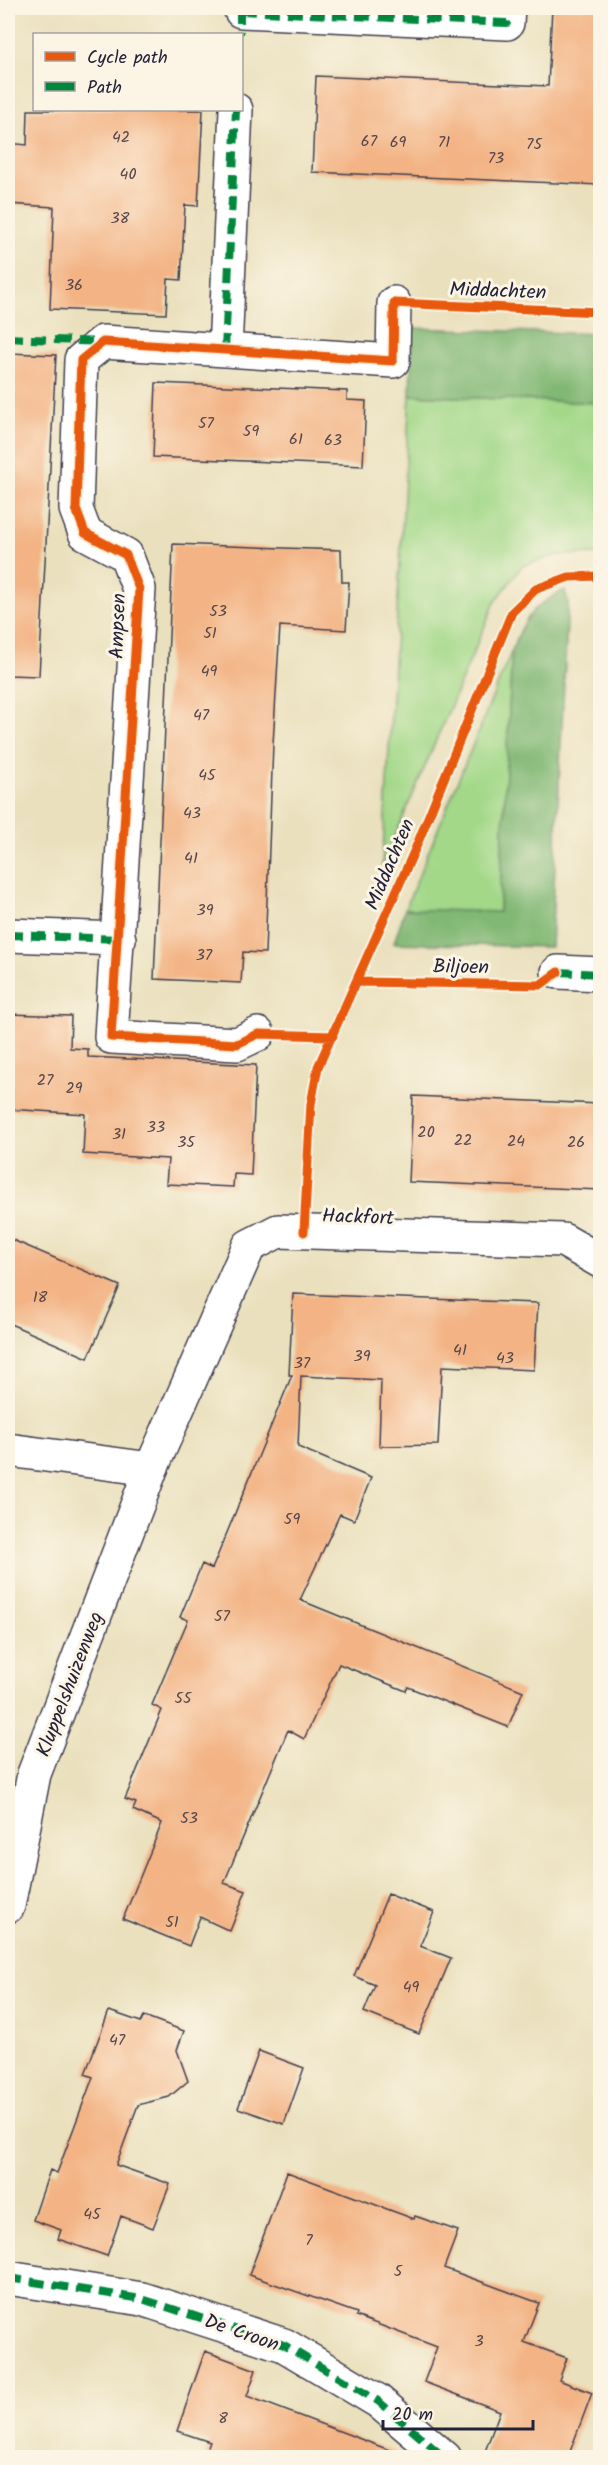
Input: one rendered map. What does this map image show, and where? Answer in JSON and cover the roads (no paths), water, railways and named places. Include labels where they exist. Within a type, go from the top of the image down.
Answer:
[{"type":"street","points":[[240,18],[507,23],[508,8]]},
{"type":"street","points":[[225,350],[236,111]]},
{"type":"street","name":"Ampsen","points":[[258,1034],[237,1044],[111,1037],[119,939],[138,589],[126,555],[85,533],[76,509],[81,360],[103,342],[393,361],[394,303]]},
{"type":"street","points":[[8,934],[119,939]]},
{"type":"street","points":[[558,972],[600,974]]},
{"type":"street","name":"Hackfort","points":[[151,1469],[249,1246],[278,1231],[563,1240],[600,1261]]},
{"type":"street","points":[[8,1450],[151,1469]]},
{"type":"street","name":"Kluppelshuizenweg","points":[[8,1906],[34,1774],[151,1469]]},
{"type":"street","name":"De Croon","points":[[8,2278],[142,2299],[284,2345],[378,2401],[445,2457]]}]
